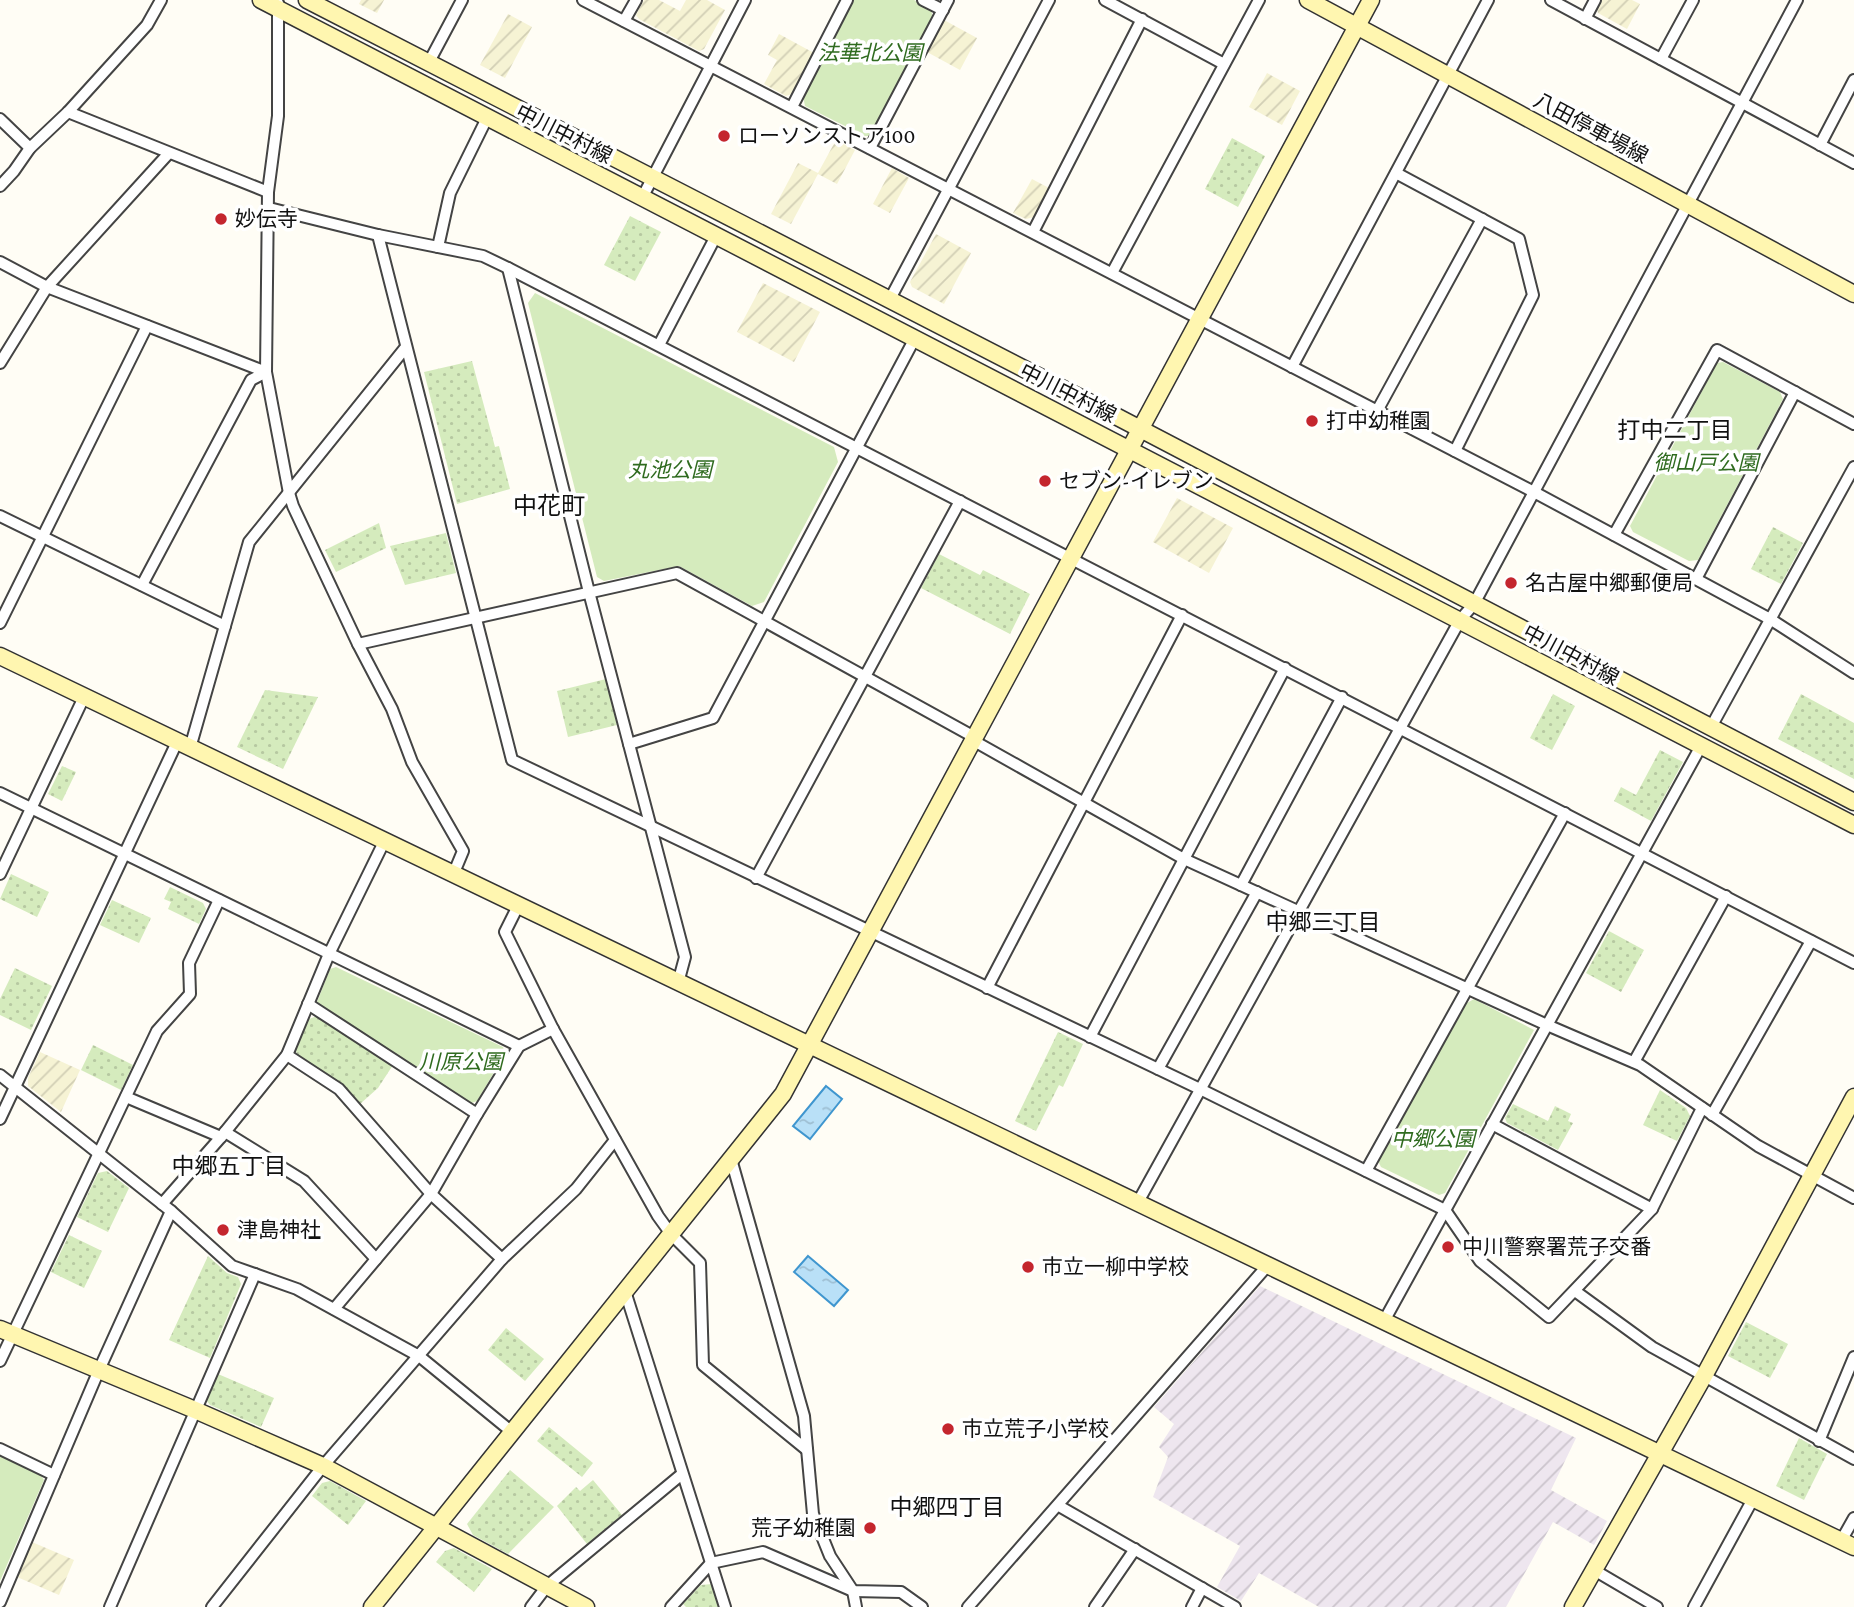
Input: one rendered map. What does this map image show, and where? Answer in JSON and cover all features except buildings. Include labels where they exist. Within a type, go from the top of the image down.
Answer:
[{"type":"street","points":[[0,186],[30,148],[68,113],[147,25],[161,0]]},
{"type":"street","name":"中川中村線","points":[[261,0],[278,4],[488,118],[1854,825]]},
{"type":"street","name":"中川中村線","points":[[307,0],[1142,429],[1854,803]]},
{"type":"street","points":[[429,62],[462,0]]},
{"type":"street","points":[[583,0],[1534,492],[1770,619],[1854,673]]},
{"type":"street","points":[[625,22],[636,0]]},
{"type":"street","points":[[642,198],[745,0]]},
{"type":"street","points":[[792,107],[847,0]]},
{"type":"street","points":[[870,148],[945,5],[923,0]]},
{"type":"street","points":[[890,299],[1049,0]]},
{"type":"street","points":[[1105,0],[1224,64]]},
{"type":"street","points":[[1112,273],[1259,0]]},
{"type":"street","name":"八田停車場線","points":[[1308,0],[1854,294]]},
{"type":"street","points":[[372,1607],[783,1094],[1371,0]]},
{"type":"street","points":[[1292,367],[1488,0]]},
{"type":"street","points":[[1551,0],[1854,163]]},
{"type":"street","points":[[1585,19],[1595,0]]},
{"type":"street","points":[[1661,59],[1693,0]]},
{"type":"street","points":[[1138,1202],[1460,620],[1474,604],[1797,0]]},
{"type":"street","points":[[278,4],[278,116],[268,192],[266,372],[289,493],[358,644],[392,709],[412,762],[463,851],[453,875]]},
{"type":"street","points":[[1033,232],[1142,19]]},
{"type":"street","points":[[1820,145],[1854,80]]},
{"type":"street","points":[[68,113],[268,192]]},
{"type":"street","points":[[438,247],[450,193],[488,118]]},
{"type":"street","points":[[0,119],[30,148]]},
{"type":"street","points":[[0,363],[47,287],[169,153]]},
{"type":"street","points":[[1396,173],[1519,239],[1533,295],[1455,451]]},
{"type":"street","points":[[269,208],[483,257],[508,268],[1854,963]]},
{"type":"street","points":[[1377,411],[1482,219]]},
{"type":"street","points":[[378,235],[512,761],[1200,1089],[1445,1210],[1480,1261],[1549,1317],[1652,1209],[1702,1108]]},
{"type":"street","points":[[659,345],[716,236]]},
{"type":"street","points":[[0,262],[47,287],[266,372]]},
{"type":"street","points":[[508,268],[589,592],[685,957],[678,983]]},
{"type":"street","points":[[0,623],[147,326]]},
{"type":"street","points":[[629,744],[713,718],[915,338]]},
{"type":"street","points":[[0,1119],[125,853],[183,745],[225,626],[249,542],[406,346]]},
{"type":"street","points":[[1615,535],[1717,350],[1854,424]]},
{"type":"street","points":[[142,586],[251,380],[266,372]]},
{"type":"street","points":[[1696,579],[1795,392]]},
{"type":"street","points":[[1711,727],[1854,467]]},
{"type":"street","points":[[756,877],[960,501]]},
{"type":"street","points":[[0,516],[225,626]]},
{"type":"street","points":[[358,644],[677,573],[865,676],[1184,859],[1467,989],[1634,1062],[1758,1146],[1854,1198]]},
{"type":"street","points":[[987,989],[1182,615]]},
{"type":"street","points":[[0,656],[1847,1544],[1854,1518]]},
{"type":"street","points":[[1090,1037],[1284,668]]},
{"type":"street","points":[[0,874],[84,696]]},
{"type":"street","points":[[1241,885],[1342,698]]},
{"type":"street","points":[[1384,1321],[1701,746]]},
{"type":"street","points":[[0,793],[519,1046]]},
{"type":"street","points":[[1366,1171],[1564,813]]},
{"type":"street","points":[[7,1607],[0,1602],[167,1208],[287,1055],[329,954],[384,842]]},
{"type":"street","points":[[1158,1069],[1257,892]]},
{"type":"street","points":[[1634,1062],[1726,896]]},
{"type":"street","points":[[0,1361],[6,1331],[99,1154],[157,1031],[190,994],[188,963],[219,900]]},
{"type":"street","points":[[517,906],[505,933],[553,1029],[671,1234],[700,1263],[704,1365],[807,1450]]},
{"type":"street","points":[[1713,1115],[1811,940]]},
{"type":"street","points":[[308,1004],[477,1114]]},
{"type":"street","points":[[334,1309],[431,1194],[519,1046],[553,1029]]},
{"type":"street","points":[[287,1055],[339,1089],[431,1194],[502,1259]]},
{"type":"street","points":[[0,1075],[167,1208],[232,1266],[297,1289],[419,1356],[512,1432]]},
{"type":"street","points":[[126,1097],[223,1135],[304,1181],[376,1259]]},
{"type":"street","points":[[1573,1607],[1704,1376],[1854,1097]]},
{"type":"street","points":[[1492,1124],[1652,1209]]},
{"type":"street","points":[[212,1607],[323,1466],[502,1259],[576,1189],[615,1140]]},
{"type":"street","points":[[731,1159],[804,1416],[813,1514],[830,1556],[853,1591],[856,1607]]},
{"type":"street","points":[[968,1607],[1268,1265]]},
{"type":"street","points":[[110,1607],[255,1274]]},
{"type":"street","points":[[625,1291],[725,1607]]},
{"type":"street","points":[[1575,1291],[1652,1347],[1854,1459]]},
{"type":"street","points":[[6,1331],[323,1466],[586,1607]]},
{"type":"street","points":[[1819,1441],[1854,1357]]},
{"type":"street","points":[[0,1448],[54,1475]]},
{"type":"street","points":[[531,1607],[547,1586],[682,1474]]},
{"type":"street","points":[[1693,1607],[1753,1499]]},
{"type":"street","points":[[1059,1506],[1235,1607]]},
{"type":"street","points":[[1095,1607],[1135,1549]]},
{"type":"street","points":[[671,1607],[711,1563],[763,1552],[853,1591],[901,1592],[922,1607]]},
{"type":"street","points":[[1594,1570],[1657,1607]]},
{"type":"street","points":[[1192,1607],[1202,1588]]},
{"type":"shaded area","points":[[361,0],[384,0],[377,13],[359,4]]},
{"type":"shaded area","points":[[644,0],[659,0],[680,11],[686,0],[707,0],[725,10],[704,49],[699,51],[639,19],[636,15]]},
{"type":"shaded area","points":[[1602,0],[1632,0],[1640,4],[1627,29],[1598,13]]},
{"type":"shaded area","points":[[508,14],[532,27],[505,78],[480,65]]},
{"type":"shaded area","points":[[944,20],[977,38],[960,70],[927,52]]},
{"type":"shaded area","points":[[779,34],[814,53],[792,94],[786,96],[764,84],[777,60],[768,55]]},
{"type":"shaded area","points":[[1267,73],[1300,91],[1282,125],[1249,107]]},
{"type":"shaded area","points":[[836,140],[855,150],[837,184],[818,174],[791,224],[771,214],[798,163],[818,173]]},
{"type":"shaded area","points":[[892,168],[909,178],[890,213],[873,204]]},
{"type":"shaded area","points":[[1032,179],[1049,188],[1034,217],[1026,219],[1013,213]]},
{"type":"shaded area","points":[[936,234],[971,253],[944,304],[912,287],[910,282]]},
{"type":"shaded area","points":[[763,283],[820,312],[794,362],[737,332]]},
{"type":"shaded area","points":[[1177,498],[1233,528],[1209,573],[1153,542]]},
{"type":"shaded area","points":[[40,1052],[80,1070],[61,1112],[28,1086],[28,1078]]},
{"type":"shaded area","points":[[1260,1286],[1576,1438],[1551,1490],[1607,1521],[1594,1545],[1553,1522],[1506,1607],[1319,1607],[1259,1573],[1241,1601],[1217,1587],[1240,1546],[1153,1497],[1168,1457],[1159,1447],[1174,1424],[1154,1407]]},
{"type":"shaded area","points":[[32,1542],[74,1560],[59,1595],[17,1577]]},
{"type":"green space","name":"法華北公園","points":[[854,0],[914,0],[931,9],[933,19],[871,136],[865,136],[805,106],[803,96]]},
{"type":"green space","points":[[1232,138],[1265,156],[1238,207],[1205,189]]},
{"type":"green space","points":[[630,216],[661,232],[635,281],[604,265]]},
{"type":"green space","name":"丸池公園","points":[[535,293],[834,447],[838,462],[764,602],[752,606],[679,566],[604,581],[597,577],[528,303]]},
{"type":"green space","points":[[472,361],[495,447],[499,446],[510,489],[457,504],[424,372]]},
{"type":"green space","name":"御山戸公園","points":[[1723,362],[1780,392],[1783,399],[1698,560],[1689,561],[1633,532],[1630,526],[1717,363]]},
{"type":"green space","points":[[379,523],[386,548],[336,572],[325,550]]},
{"type":"green space","points":[[1773,527],[1803,543],[1781,584],[1751,569]]},
{"type":"green space","points":[[446,533],[456,573],[405,585],[390,546]]},
{"type":"green space","points":[[939,554],[980,575],[983,570],[1030,594],[1010,634],[921,588]]},
{"type":"green space","points":[[606,679],[617,725],[568,737],[557,691]]},
{"type":"green space","points":[[265,690],[318,697],[283,769],[237,747]]},
{"type":"green space","points":[[1553,694],[1575,706],[1552,750],[1530,738]]},
{"type":"green space","points":[[1801,694],[1854,723],[1854,779],[1778,739]]},
{"type":"green space","points":[[1660,750],[1683,762],[1651,821],[1614,801],[1621,787],[1636,795]]},
{"type":"green space","points":[[62,766],[76,772],[62,801],[48,794]]},
{"type":"green space","points":[[11,874],[49,892],[37,917],[0,899]]},
{"type":"green space","points":[[170,887],[203,903],[206,909],[199,924],[168,909],[171,902],[164,899]]},
{"type":"green space","points":[[112,900],[151,918],[139,943],[100,925]]},
{"type":"green space","points":[[1609,931],[1644,950],[1621,992],[1586,973]]},
{"type":"green space","name":"川原公園","points":[[336,967],[503,1047],[505,1054],[477,1101],[469,1104],[321,1008],[317,1002],[330,969]]},
{"type":"green space","points":[[15,968],[52,986],[31,1030],[0,1015],[0,999]]},
{"type":"green space","name":"中郷公園","points":[[1474,999],[1534,1030],[1445,1193],[1439,1195],[1381,1167],[1378,1161],[1467,1003]]},
{"type":"green space","points":[[317,1016],[393,1065],[378,1088],[360,1104],[342,1085],[297,1056],[296,1050],[309,1019]]},
{"type":"green space","points":[[1058,1032],[1083,1044],[1063,1087],[1059,1085],[1036,1131],[1015,1121]]},
{"type":"green space","points":[[93,1045],[133,1065],[121,1090],[81,1070]]},
{"type":"green space","points":[[1660,1090],[1686,1108],[1690,1116],[1677,1141],[1643,1125]]},
{"type":"green space","points":[[1513,1104],[1548,1121],[1555,1106],[1571,1114],[1568,1121],[1573,1123],[1558,1150],[1507,1123],[1505,1118]]},
{"type":"green space","points":[[107,1171],[129,1188],[108,1232],[77,1217],[98,1173]]},
{"type":"green space","points":[[69,1235],[102,1251],[84,1288],[51,1272]]},
{"type":"green space","points":[[208,1256],[227,1273],[238,1277],[241,1284],[210,1358],[169,1340]]},
{"type":"green space","points":[[1746,1322],[1788,1344],[1770,1378],[1728,1356]]},
{"type":"green space","points":[[506,1328],[544,1359],[525,1381],[488,1350]]},
{"type":"green space","points":[[218,1374],[274,1398],[261,1427],[210,1405],[206,1400]]},
{"type":"green space","points":[[549,1427],[593,1463],[582,1477],[537,1441]]},
{"type":"green space","points":[[1799,1438],[1827,1454],[1804,1500],[1776,1486]]},
{"type":"green space","points":[[0,1454],[40,1474],[44,1480],[0,1581]]},
{"type":"green space","points":[[510,1470],[554,1507],[508,1554],[473,1535],[467,1524]]},
{"type":"green space","points":[[593,1480],[622,1515],[587,1544],[557,1506],[576,1487],[580,1491]]},
{"type":"green space","points":[[330,1481],[366,1501],[348,1525],[312,1496],[322,1483]]},
{"type":"green space","points":[[454,1548],[492,1569],[474,1592],[436,1562],[445,1551]]},
{"type":"green space","points":[[712,1584],[719,1607],[686,1607],[683,1604],[701,1585]]},
{"type":"water","points":[[826,1086],[842,1099],[810,1139],[793,1126]]},
{"type":"water","points":[[808,1256],[848,1290],[834,1306],[794,1272]]},
{"type":"place","name":"ローソンストア100","points":[[724,136]]},
{"type":"place","name":"妙伝寺","points":[[221,219]]},
{"type":"place","name":"打中幼稚園","points":[[1312,421]]},
{"type":"place","name":"セブン-イレブン","points":[[1045,481]]},
{"type":"place","name":"名古屋中郷郵便局","points":[[1511,583]]},
{"type":"place","name":"津島神社","points":[[223,1230]]},
{"type":"place","name":"中川警察署荒子交番","points":[[1448,1247]]},
{"type":"place","name":"市立一柳中学校","points":[[1028,1267]]},
{"type":"place","name":"市立荒子小学校","points":[[948,1429]]},
{"type":"place","name":"荒子幼稚園","points":[[870,1528]]},
{"type":"district","name":"打中二丁目","points":[[1675,430]]},
{"type":"district","name":"中花町","points":[[549,505]]},
{"type":"district","name":"中郷三丁目","points":[[1323,922]]},
{"type":"district","name":"中郷五丁目","points":[[229,1166]]},
{"type":"district","name":"中郷四丁目","points":[[947,1507]]}]
